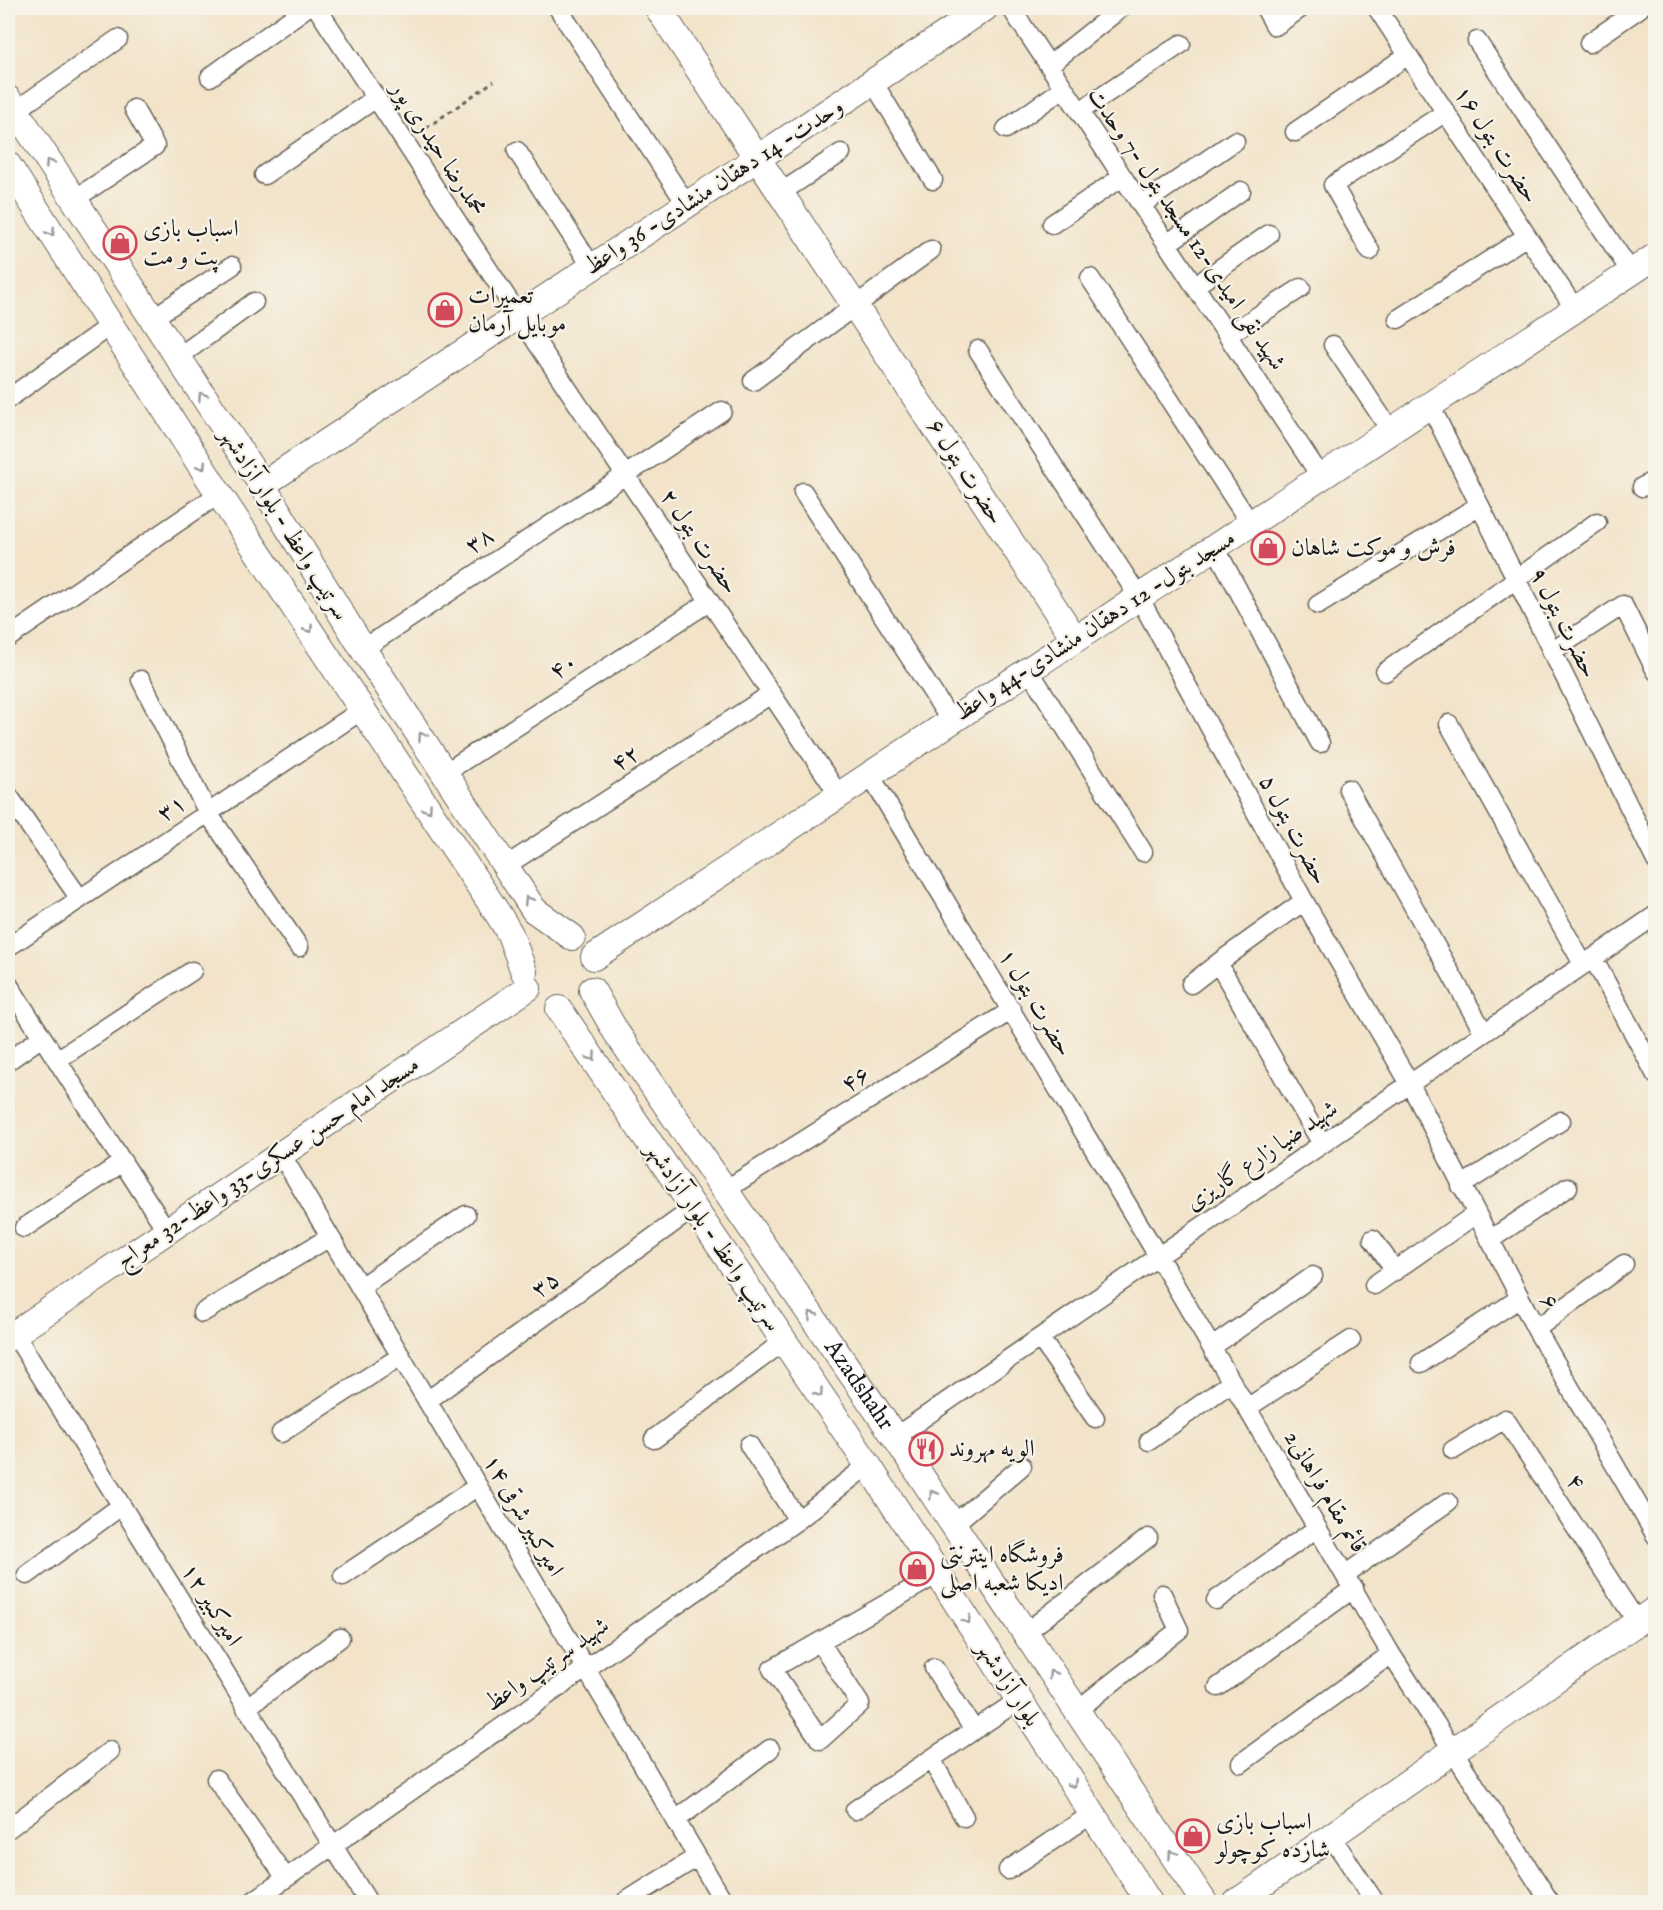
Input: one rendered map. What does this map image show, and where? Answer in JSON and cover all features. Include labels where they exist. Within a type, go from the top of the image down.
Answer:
[{"type":"main road","name":"حضرت بتول ۶","points":[[658,8],[1075,639]]},
{"type":"main road","name":"وحدت- 14 دهقان منشادی- 36 واعظ","points":[[262,485],[985,8]]},
{"type":"main road","name":"سرتیپ واعظ - بلوار آزادشهر","points":[[11,105],[262,485],[363,649],[534,909],[572,937]]},
{"type":"main road","name":"سرتیپ واعظ - بلوار آزادشهر","points":[[10,176],[112,324],[219,494],[500,917],[510,934],[526,980]]},
{"type":"main road","name":"مسجد بتول- 12 دهقان منشادی-44 واعظ","points":[[594,957],[1656,256]]},
{"type":"main road","points":[[550,937],[572,937],[588,947],[597,968],[592,990],[578,1004],[559,1009],[541,1002],[526,980],[526,961],[539,942],[550,937]]},
{"type":"main road","name":"مسجد امام حسن عسکری-33 واعظ-32 معراج","points":[[11,1336],[281,1154],[526,980]]},
{"type":"main road","name":"Azadshahr","points":[[592,990],[616,1032],[895,1437],[1204,1902]]},
{"type":"main road","name":"سرتیپ واعظ - بلوار آزادشهر","points":[[559,1009],[868,1465]]},
{"type":"main road","name":"بلوار آزادشهر","points":[[868,1465],[1149,1902]]},
{"type":"main road","points":[[1237,1902],[1646,1616]]},
{"type":"street","points":[[210,77],[306,8]]},
{"type":"street","name":"محمدرضا حیدری پور","points":[[317,8],[519,316]]},
{"type":"street","points":[[558,8],[687,205]]},
{"type":"street","name":"شهید نقی امیدی-12 مسجد بتول -7 وحدت","points":[[1011,8],[1322,477]]},
{"type":"street","points":[[1049,65],[1121,8]]},
{"type":"street","points":[[1265,8],[1275,26],[1301,8]]},
{"type":"street","name":"حضرت بتول ۱۶","points":[[1377,8],[1575,309]]},
{"type":"street","points":[[1589,43],[1640,8]]},
{"type":"street","points":[[11,105],[118,39]]},
{"type":"street","points":[[1477,41],[1631,272]]},
{"type":"street","points":[[1080,111],[1181,44]]},
{"type":"street","points":[[1295,132],[1408,55]]},
{"type":"street","points":[[873,82],[933,180]]},
{"type":"street","points":[[1006,129],[1064,88]]},
{"type":"street","points":[[264,175],[376,98]]},
{"type":"street","points":[[74,200],[155,146],[134,109]]},
{"type":"street","points":[[1370,251],[1333,185],[1446,112]]},
{"type":"street","points":[[1141,205],[1235,141]]},
{"type":"street","points":[[518,152],[592,267]]},
{"type":"street","points":[[780,193],[841,153]]},
{"type":"street","points":[[1052,224],[1122,177]]},
{"type":"street","points":[[1167,244],[1241,191]]},
{"type":"street","points":[[1195,286],[1269,234]]},
{"type":"street","points":[[1398,319],[1527,236]]},
{"type":"street","points":[[753,381],[931,250]]},
{"type":"street","points":[[151,319],[232,266]]},
{"type":"street","points":[[1090,279],[1250,524]]},
{"type":"street","points":[[1228,335],[1301,288]]},
{"type":"street","points":[[177,358],[254,302]]},
{"type":"street","name":"حضرت بتول ۲","points":[[519,316],[839,795]]},
{"type":"street","points":[[8,399],[112,324]]},
{"type":"street","points":[[1333,345],[1390,431]]},
{"type":"street","name":"حضرت بتول ۵","points":[[978,350],[1139,597],[1304,901],[1410,1084]]},
{"type":"street","name":"حضرت بتول ۹","points":[[1430,405],[1478,506],[1656,861]]},
{"type":"street","name":"۳۸","points":[[363,649],[722,411]]},
{"type":"street","points":[[803,492],[951,721]]},
{"type":"street","points":[[8,638],[219,494]]},
{"type":"street","points":[[1318,605],[1478,506]]},
{"type":"street","points":[[1385,672],[1516,582],[1598,522]]},
{"type":"street","points":[[1215,547],[1320,742]]},
{"type":"street","name":"۴۰","points":[[446,772],[709,602]]},
{"type":"street","points":[[1551,652],[1623,605],[1656,671]]},
{"type":"street","points":[[1029,670],[1143,852]]},
{"type":"street","points":[[141,680],[208,813],[298,947]]},
{"type":"street","name":"۴۲","points":[[507,865],[771,694]]},
{"type":"street","name":"۳۱","points":[[8,948],[362,710]]},
{"type":"street","points":[[1449,724],[1656,1075]]},
{"type":"street","name":"حضرت بتول ۱","points":[[870,775],[1158,1256]]},
{"type":"street","points":[[1348,789],[1484,1033]]},
{"type":"street","points":[[8,795],[80,899]]},
{"type":"street","points":[[1191,984],[1304,901]]},
{"type":"street","name":"شهید ضیا زارع گاریزی","points":[[895,1437],[1656,915]]},
{"type":"street","points":[[1218,963],[1322,1144]]},
{"type":"street","points":[[57,1060],[192,971]]},
{"type":"street","points":[[8,984],[167,1230]]},
{"type":"street","name":"۴۶","points":[[725,1190],[1012,1010]]},
{"type":"street","points":[[8,1060],[42,1037]]},
{"type":"street","name":"۶","points":[[1410,1084],[1536,1329],[1656,1536]]},
{"type":"street","points":[[1461,1186],[1561,1121]]},
{"type":"street","name":"۱۴ امیرکبیر شرقی","points":[[281,1154],[724,1902]]},
{"type":"street","points":[[24,1227],[123,1162]]},
{"type":"street","points":[[1490,1240],[1568,1187]]},
{"type":"street","name":"۳۵","points":[[427,1401],[694,1208]]},
{"type":"street","points":[[1374,1285],[1476,1214]]},
{"type":"street","points":[[360,1287],[466,1215]]},
{"type":"street","points":[[202,1313],[330,1237]]},
{"type":"street","points":[[1372,1239],[1395,1271]]},
{"type":"street","name":"2قائم مقام فراهانی","points":[[1158,1256],[1391,1654],[1550,1902]]},
{"type":"street","points":[[1536,1329],[1624,1264]]},
{"type":"street","points":[[1212,1347],[1313,1276]]},
{"type":"street","points":[[1421,1363],[1520,1298]]},
{"type":"street","name":"امیرکبیر ۱۲","points":[[11,1336],[121,1506],[368,1902]]},
{"type":"street","points":[[1040,1338],[1095,1418]]},
{"type":"street","points":[[1247,1408],[1351,1340]]},
{"type":"street","points":[[654,1439],[784,1341]]},
{"type":"street","points":[[281,1433],[400,1356]]},
{"type":"street","points":[[1149,1441],[1232,1382]]},
{"type":"street","name":"۴","points":[[1453,1450],[1504,1419],[1646,1616]]},
{"type":"street","points":[[749,1445],[798,1520]]},
{"type":"street","name":"شهید سرتیپ واعظ","points":[[252,1902],[798,1520],[868,1465]]},
{"type":"street","points":[[953,1525],[1022,1467]]},
{"type":"street","points":[[344,1576],[478,1486]]},
{"type":"street","points":[[1218,1687],[1448,1502]]},
{"type":"street","points":[[27,1575],[121,1506]]},
{"type":"street","points":[[1216,1600],[1317,1528]]},
{"type":"street","points":[[1025,1633],[1148,1538]]},
{"type":"street","points":[[820,1642],[860,1704],[820,1740],[772,1669],[938,1574]]},
{"type":"street","points":[[1076,1711],[1179,1630],[1162,1594]]},
{"type":"street","points":[[246,1708],[340,1638]]},
{"type":"street","points":[[1241,1763],[1391,1654]]},
{"type":"street","points":[[934,1668],[974,1730]]},
{"type":"street","points":[[855,1810],[1019,1700]]},
{"type":"street","points":[[676,1820],[770,1749]]},
{"type":"street","points":[[8,1829],[110,1751]]},
{"type":"street","points":[[931,1759],[964,1818]]},
{"type":"street","points":[[216,1779],[286,1878]]},
{"type":"street","points":[[1008,1870],[1092,1814]]},
{"type":"street","points":[[1331,1836],[1375,1902]]},
{"type":"street","points":[[625,1902],[697,1857]]},
{"type":"path","points":[[405,142],[494,81]]},
{"type":"place","name":"اسباب بازی پت و مت","points":[[120,243]]},
{"type":"place","name":"تعمیرات موبایل آرمان","points":[[445,310]]},
{"type":"place","name":"فرش و موکت شاهان","points":[[1268,548]]},
{"type":"place","name":"الویه مهروند","points":[[926,1449]]},
{"type":"place","name":"فروشگاه اینترنتی ادیکا شعبه اصلی","points":[[917,1569]]},
{"type":"place","name":"اسباب بازی شازده کوچولو","points":[[1193,1836]]}]
